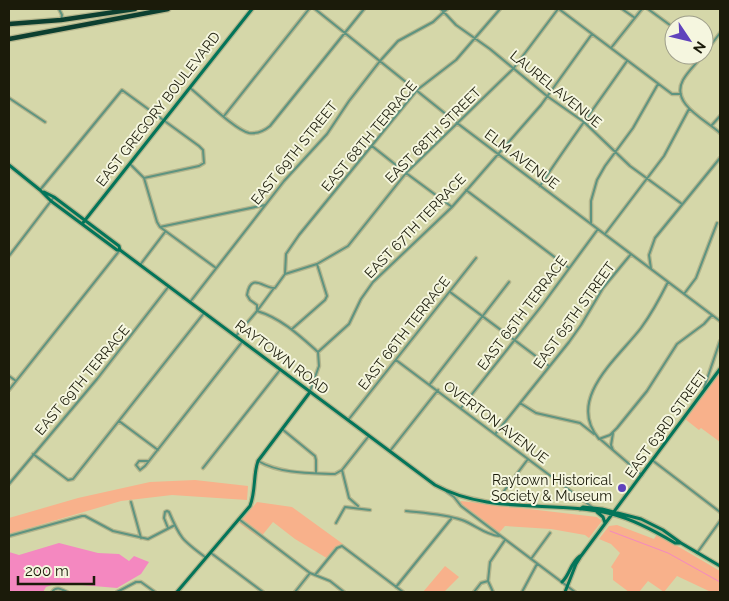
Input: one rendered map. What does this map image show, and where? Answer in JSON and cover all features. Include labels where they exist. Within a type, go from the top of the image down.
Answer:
[{"type":"highway","points":[[9,24],[61,20],[135,9]]},
{"type":"highway","points":[[9,39],[168,9]]},
{"type":"main road","name":"EAST GREGORY BOULEVARD","points":[[82,224],[252,9]]},
{"type":"main road","name":"RAYTOWN ROAD","points":[[9,165],[51,201],[169,286],[429,482],[468,498],[497,503],[580,509]]},
{"type":"main road","name":"RAYTOWN ROAD","points":[[40,190],[54,197],[85,220],[119,246],[120,250]]},
{"type":"main road","name":"EAST 63RD STREET","points":[[565,592],[581,556],[720,369]]},
{"type":"main road","points":[[177,592],[250,506],[258,461],[310,392]]},
{"type":"main road","points":[[580,509],[592,507],[614,513],[675,542],[681,543],[720,566]]},
{"type":"main road","points":[[580,509],[614,513]]},
{"type":"main road","points":[[597,512],[603,517],[605,524]]},
{"type":"main road","points":[[562,582],[573,563],[581,556]]},
{"type":"street","points":[[59,9],[62,15],[61,20]]},
{"type":"street","points":[[224,116],[309,9]]},
{"type":"street","name":"ELM AVENUE","points":[[315,9],[457,123],[720,321]]},
{"type":"street","points":[[190,88],[243,130],[256,133],[270,126],[364,9]]},
{"type":"street","name":"LAUREL AVENUE","points":[[440,9],[456,25],[490,49],[547,96],[584,122],[615,153],[647,179],[682,204]]},
{"type":"street","name":"EAST 69TH STREET","points":[[190,302],[284,181],[327,134],[349,101],[398,40],[433,22],[446,9]]},
{"type":"street","name":"EAST 68TH TERRACE","points":[[285,274],[284,261],[288,249],[371,146],[417,90],[456,60],[500,9]]},
{"type":"street","points":[[558,9],[672,94],[681,94]]},
{"type":"street","name":"EAST 68TH STREET","points":[[285,274],[317,264],[348,246],[406,174],[513,68],[558,9]]},
{"type":"street","points":[[622,9],[635,18]]},
{"type":"street","points":[[611,48],[642,9]]},
{"type":"street","points":[[648,9],[664,21]]},
{"type":"street","name":"EAST 67TH TERRACE","points":[[318,352],[349,324],[361,299],[373,282],[452,207],[498,154],[547,96],[592,34]]},
{"type":"street","points":[[540,186],[567,144],[627,61]]},
{"type":"street","points":[[695,65],[683,80],[681,87],[684,103],[720,133]]},
{"type":"street","points":[[591,224],[593,190],[601,172],[633,128],[658,84]]},
{"type":"street","points":[[40,190],[121,91],[124,91],[202,148],[205,158],[204,163],[199,166],[144,178]]},
{"type":"street","points":[[9,98],[45,122]]},
{"type":"street","points":[[605,234],[664,156],[690,109]]},
{"type":"street","points":[[712,125],[720,116]]},
{"type":"street","points":[[371,146],[452,207]]},
{"type":"street","points":[[651,269],[649,255],[652,244],[720,158]]},
{"type":"street","points":[[130,164],[144,178],[160,227],[216,268]]},
{"type":"street","points":[[466,190],[570,268]]},
{"type":"street","points":[[9,256],[54,197]]},
{"type":"street","points":[[160,227],[265,205]]},
{"type":"street","points":[[684,294],[696,278],[716,223]]},
{"type":"street","name":"EAST 65TH TERRACE","points":[[461,408],[515,341],[598,229]]},
{"type":"street","points":[[140,265],[165,232]]},
{"type":"street","points":[[9,390],[120,250]]},
{"type":"street","name":"EAST 65TH STREET","points":[[495,434],[581,325],[603,288],[631,254]]},
{"type":"street","name":"EAST 66TH TERRACE","points":[[348,421],[476,258]]},
{"type":"street","points":[[292,330],[327,296],[317,264]]},
{"type":"street","points":[[236,337],[285,274]]},
{"type":"street","points":[[257,311],[256,305],[247,295],[250,286],[259,282],[274,288]]},
{"type":"street","points":[[430,384],[509,282]]},
{"type":"street","points":[[642,474],[616,454],[594,433],[590,423],[589,411],[591,396],[598,379],[651,315],[668,282]]},
{"type":"street","name":"EAST 69TH TERRACE","points":[[9,484],[97,379],[169,286]]},
{"type":"street","points":[[450,292],[549,366]]},
{"type":"street","points":[[257,311],[270,315],[292,330],[318,352],[319,366],[310,392]]},
{"type":"street","points":[[33,454],[70,480],[73,479],[204,313]]},
{"type":"street","points":[[600,439],[614,432],[647,391],[678,344],[704,324],[712,314]]},
{"type":"street","points":[[704,389],[720,341]]},
{"type":"street","points":[[148,461],[139,461],[136,465],[142,470],[242,342]]},
{"type":"street","name":"OVERTON AVENUE","points":[[396,360],[592,507]]},
{"type":"street","points":[[203,468],[280,370]]},
{"type":"street","points":[[9,376],[16,381]]},
{"type":"street","points":[[389,452],[438,390]]},
{"type":"street","points":[[520,403],[536,414],[580,423],[600,439]]},
{"type":"street","points":[[119,421],[158,450]]},
{"type":"street","points":[[281,429],[314,456],[316,460],[316,473]]},
{"type":"street","points":[[614,432],[611,445],[616,454]]},
{"type":"street","points":[[258,461],[280,470],[335,474],[342,470],[368,436]]},
{"type":"street","points":[[497,503],[528,459]]},
{"type":"street","points":[[652,460],[720,512]]},
{"type":"street","points":[[342,470],[348,498],[358,506]]},
{"type":"street","points":[[445,490],[461,506],[499,536],[575,592]]},
{"type":"street","points":[[580,509],[583,500]]},
{"type":"street","points":[[131,502],[141,538]]},
{"type":"street","points":[[336,523],[344,507],[370,510]]},
{"type":"street","points":[[406,511],[442,515],[463,520],[492,535],[499,536]]},
{"type":"street","points":[[168,528],[164,518],[164,513],[166,512],[169,512],[178,534],[184,541],[206,558]]},
{"type":"street","points":[[9,536],[82,516],[113,531],[141,538],[152,538],[175,525]]},
{"type":"street","points":[[396,587],[452,518]]},
{"type":"street","points":[[239,520],[310,573],[330,581],[344,592]]},
{"type":"street","points":[[697,553],[720,521]]},
{"type":"street","points":[[531,559],[550,533]]},
{"type":"street","points":[[493,592],[488,581],[490,562],[505,540]]},
{"type":"street","points":[[315,575],[340,546],[403,592]]},
{"type":"street","points":[[211,552],[263,592]]},
{"type":"street","points":[[522,592],[537,564]]},
{"type":"street","points":[[295,592],[310,573]]},
{"type":"street","points":[[474,592],[481,583],[488,581]]},
{"type":"street","points":[[117,592],[136,582],[141,582],[155,592]]},
{"type":"street","points":[[180,588],[185,592]]},
{"type":"street","points":[[52,592],[60,589],[67,592]]},
{"type":"shaded area","points":[[720,372],[720,442],[701,428],[699,430],[685,419]]},
{"type":"shaded area","points":[[195,480],[248,486],[247,500],[172,495],[121,501],[9,534],[9,518],[78,498],[150,482]]},
{"type":"shaded area","points":[[461,501],[597,517],[602,521],[589,538],[585,535],[551,529],[505,526],[499,533],[460,504]]},
{"type":"shaded area","points":[[257,502],[292,507],[343,544],[330,560],[295,539],[273,522],[260,538],[239,523]]},
{"type":"shaded area","points":[[617,525],[654,539],[657,534],[720,571],[720,592],[711,592],[677,576],[664,592],[648,581],[639,592],[629,592],[613,580],[613,569],[611,567],[620,553],[611,544],[599,539],[609,526]]},
{"type":"shaded area","points":[[59,543],[98,553],[119,554],[129,561],[134,556],[149,562],[141,574],[117,588],[58,583],[46,587],[43,592],[9,592],[9,552],[19,555]]},
{"type":"shaded area","points":[[445,566],[459,577],[444,592],[423,592]]},
{"type":"waterway","points":[[610,531],[668,553],[720,582]]},
{"type":"place","name":"Raytown Historical Society & Museum","points":[[622,488]]}]
